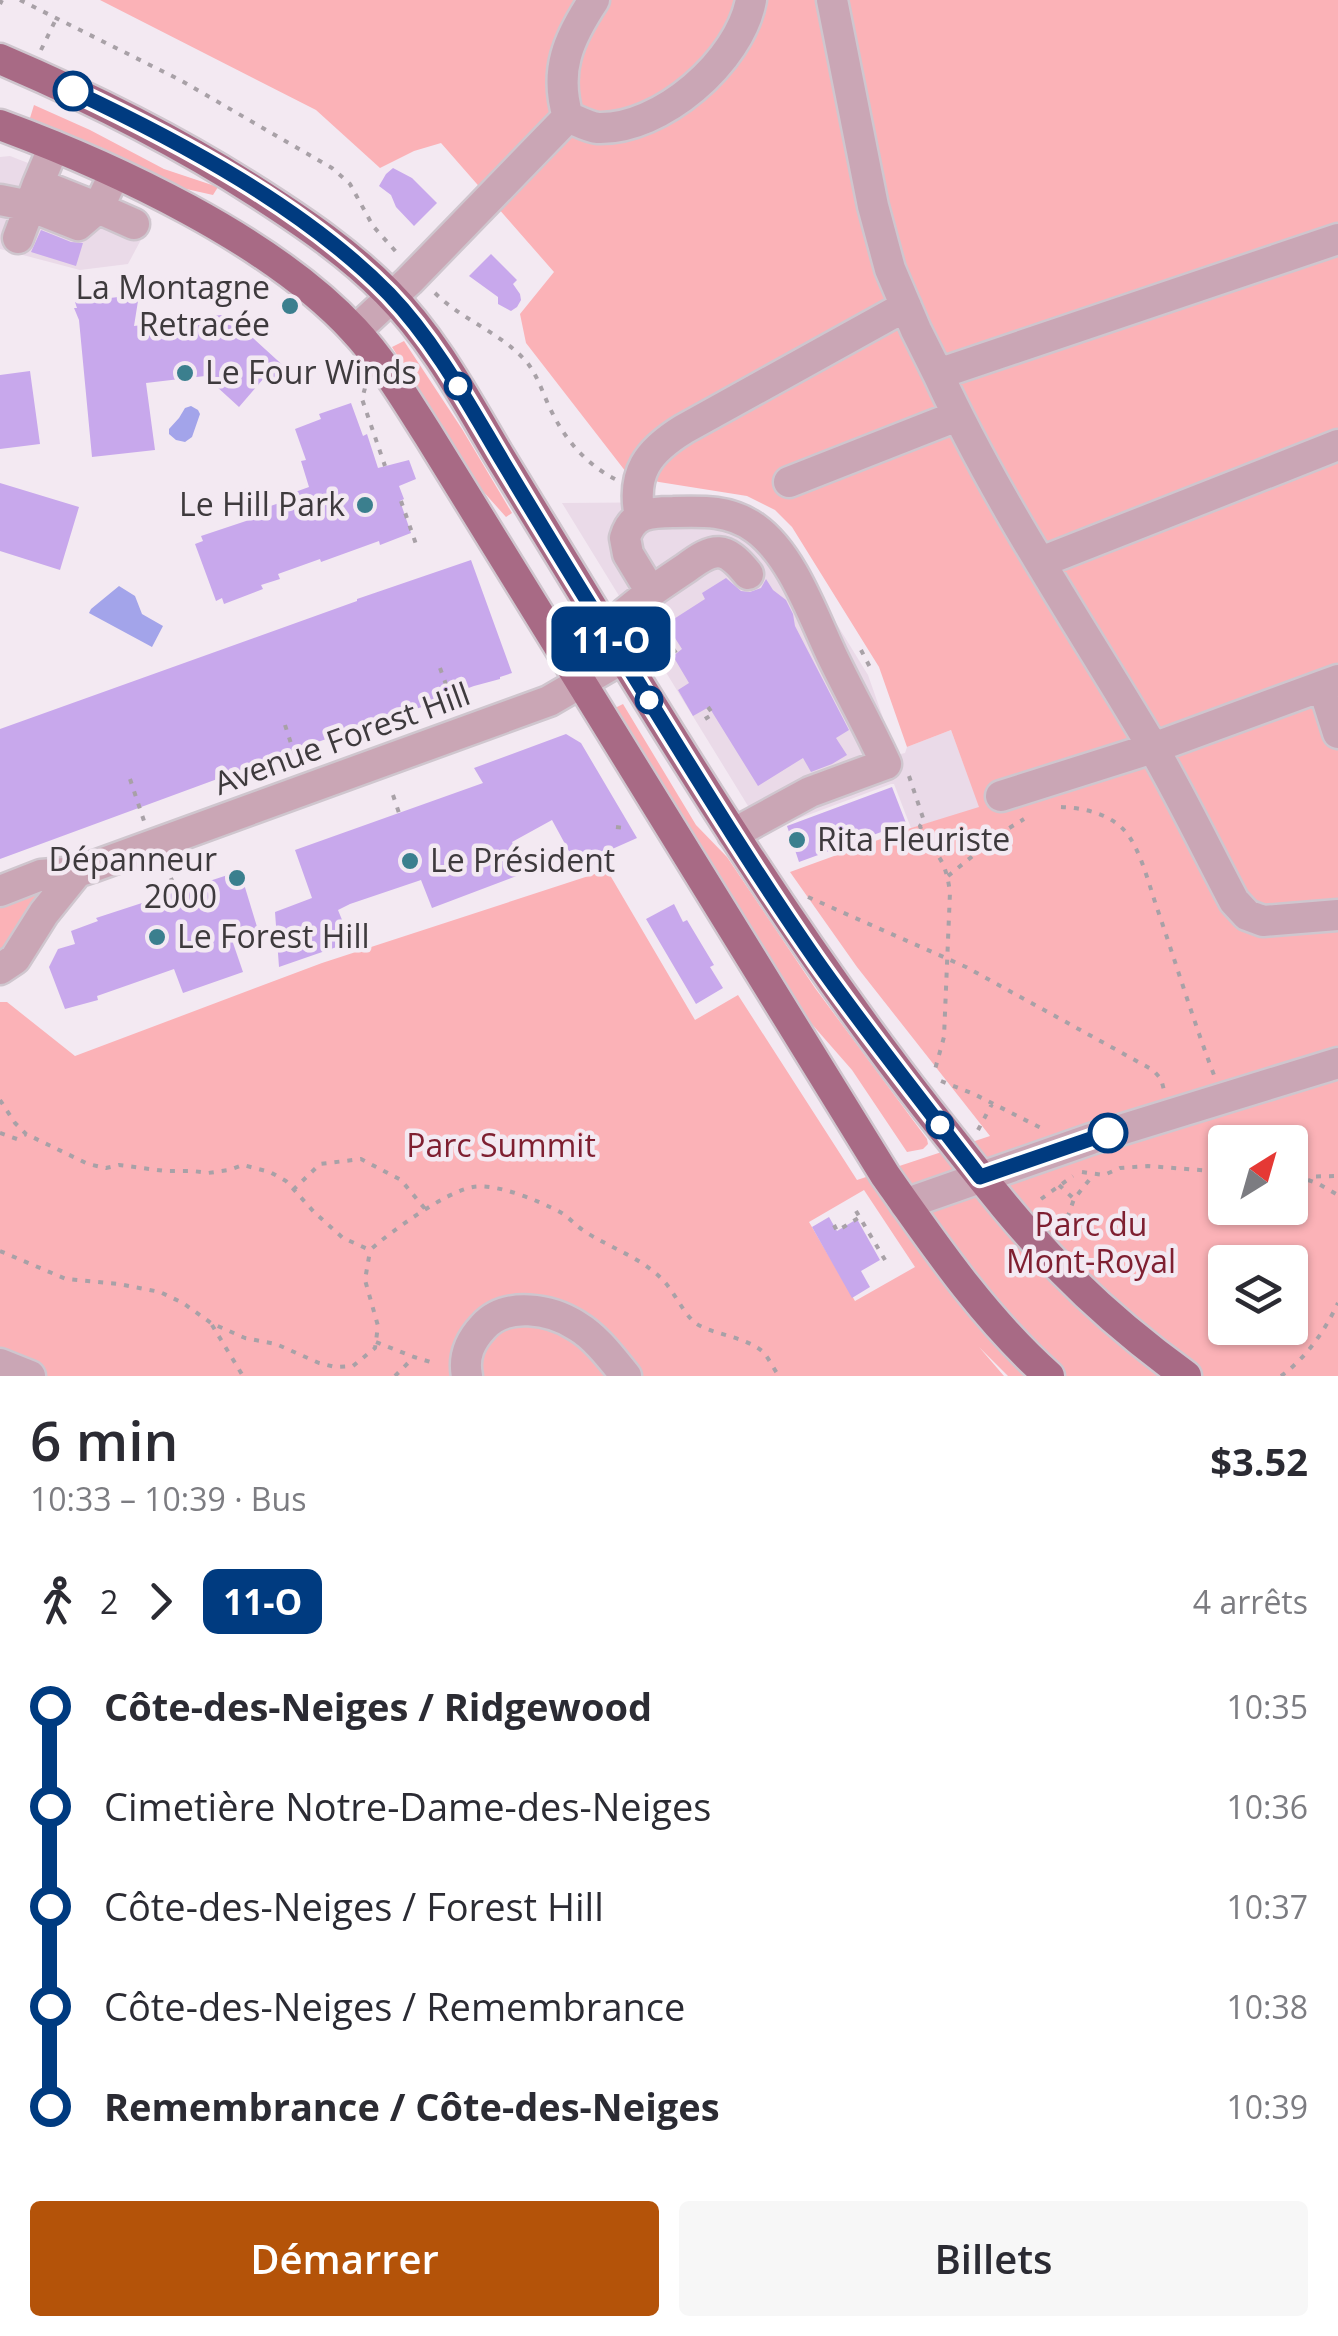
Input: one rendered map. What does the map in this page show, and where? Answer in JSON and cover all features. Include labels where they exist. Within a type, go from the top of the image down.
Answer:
[{"type":"main road","points":[[0,60],[132,119],[220,168],[312,229],[392,297],[458,386],[623,658],[819,964],[1024,1230],[1079,1288],[1186,1376]]},
{"type":"main road","points":[[0,124],[114,173],[190,212],[307,287],[355,331],[410,406],[905,1204],[979,1303],[1050,1376]]},
{"type":"street","points":[[568,117],[562,96],[562,64],[594,0]]},
{"type":"street","points":[[568,117],[594,128],[622,126],[683,97],[732,45],[751,0]]},
{"type":"street","points":[[832,0],[890,269],[957,416],[1066,609],[1153,748],[1234,902],[1247,916],[1262,920],[1338,915]]},
{"type":"street","points":[[355,331],[568,117]]},
{"type":"street","points":[[18,238],[23,196],[54,146]]},
{"type":"street","points":[[83,222],[114,173]]},
{"type":"street","points":[[23,196],[83,222],[134,224]]},
{"type":"street","points":[[938,374],[1338,238]]},
{"type":"street","points":[[640,516],[640,477],[646,459],[660,445],[906,306]]},
{"type":"street","points":[[789,482],[957,416]]},
{"type":"street","points":[[1041,562],[1338,445]]},
{"type":"street","points":[[651,592],[625,546],[627,531],[640,516],[657,512],[718,512],[746,522],[767,538],[798,585],[886,764],[810,792],[733,834]]},
{"type":"street","points":[[623,658],[625,613],[701,556],[714,551],[728,554],[748,574]]},
{"type":"street","name":"Avenue Forest Hill","points":[[0,892],[41,875],[77,872],[550,701],[623,658]]},
{"type":"street","points":[[1001,796],[1153,748],[1330,683],[1338,733]]},
{"type":"street","points":[[0,969],[16,959],[44,913],[77,872]]},
{"type":"street","points":[[905,1204],[1091,1139],[1338,1063]]},
{"type":"street","points":[[466,1373],[466,1355],[474,1337],[490,1320],[508,1312],[530,1310],[556,1315],[578,1326],[626,1376]]},
{"type":"street","points":[[0,1364],[30,1376]]},
{"type":"path","points":[[20,0],[180,80],[332,168],[350,184],[373,226],[402,259]]},
{"type":"path","points":[[40,50],[57,17]]},
{"type":"path","points":[[429,286],[460,315],[519,354],[534,371],[570,443],[599,471],[628,484]]},
{"type":"path","points":[[368,384],[362,399],[385,466]]},
{"type":"path","points":[[401,500],[417,547]]},
{"type":"path","points":[[656,638],[664,634],[676,654]]},
{"type":"path","points":[[440,668],[455,709]]},
{"type":"path","points":[[706,719],[713,714],[708,707]]},
{"type":"path","points":[[285,725],[298,765]]},
{"type":"path","points":[[907,770],[924,821],[920,826],[941,860],[950,892],[944,1037],[932,1078],[1046,1131]]},
{"type":"path","points":[[130,780],[144,821]]},
{"type":"path","points":[[393,796],[399,813]]},
{"type":"path","points":[[1058,806],[1097,813],[1122,828],[1130,838],[1222,1099]]},
{"type":"path","points":[[948,876],[1030,815]]},
{"type":"path","points":[[616,826],[624,828]]},
{"type":"path","points":[[237,872],[240,863]]},
{"type":"path","points":[[170,878],[176,892]]},
{"type":"path","points":[[800,896],[830,905],[949,959],[1153,1070],[1166,1093]]},
{"type":"path","points":[[0,1100],[14,1124],[26,1134],[88,1164],[208,1173],[243,1165],[270,1172],[286,1182],[343,1238],[370,1250]]},
{"type":"path","points":[[977,1132],[992,1104]]},
{"type":"path","points":[[0,1134],[17,1139],[26,1134]]},
{"type":"path","points":[[293,1190],[320,1164],[362,1159],[402,1180],[426,1210]]},
{"type":"path","points":[[1041,1199],[1074,1174],[1104,1175],[1120,1168],[1208,1171]]},
{"type":"path","points":[[1062,1231],[1074,1199],[1094,1174]]},
{"type":"path","points":[[1308,1179],[1338,1176]]},
{"type":"path","points":[[1308,1181],[1338,1195]]},
{"type":"path","points":[[1059,1185],[1074,1199]]},
{"type":"path","points":[[0,1251],[66,1279],[160,1292],[245,1338],[276,1344],[318,1363],[354,1366],[375,1348],[376,1342],[378,1326],[365,1280],[370,1250],[426,1210],[472,1187],[494,1187],[562,1213],[585,1232],[644,1262],[665,1282],[694,1322],[748,1342],[765,1354],[780,1376]]},
{"type":"path","points":[[856,1211],[888,1266]]},
{"type":"path","points":[[834,1225],[837,1230],[860,1217]]},
{"type":"path","points":[[1280,1376],[1321,1336],[1338,1305]]},
{"type":"path","points":[[211,1323],[244,1376]]},
{"type":"path","points":[[376,1342],[466,1373]]},
{"type":"path","points":[[396,1376],[414,1358]]},
{"type":"path","points":[[340,1376],[341,1367]]},
{"type":"shaded area","points":[[10,156],[152,219],[128,264],[80,270],[0,249],[0,157]]},
{"type":"shaded area","points":[[695,502],[787,543],[868,675],[896,755],[951,730],[980,808],[911,828],[891,784],[792,821],[790,818],[764,832],[562,503]]},
{"type":"green space","points":[[100,0],[1338,0],[1338,1376],[1008,1376],[979,1347],[1004,1376],[0,1376],[0,1002],[7,1002],[75,1056],[322,963],[607,870],[695,1020],[738,995],[857,1180],[990,1136],[857,967],[790,872],[979,807],[951,730],[907,747],[879,667],[792,527],[775,510],[747,496],[659,482],[626,472],[526,343],[520,314],[554,272],[441,143],[380,168],[316,110]],"holes":[[[864,1190],[915,1267],[855,1301],[809,1222]]]},
{"type":"green space","points":[[34,105],[164,169],[218,187],[213,195],[182,188],[30,118]]},
{"type":"green space","points":[[404,341],[512,513],[506,517],[481,489],[392,347]]},
{"type":"green space","points":[[623,704],[696,825],[727,857],[815,988],[927,1139],[923,1149],[907,1152],[852,1070],[810,1022],[615,708]]},
{"type":"green space","points":[[44,885],[48,891],[28,909],[0,952],[0,905]]},
{"type":"water","points":[[191,406],[200,414],[192,437],[185,442],[176,440],[169,429]]},
{"type":"water","points":[[119,586],[135,596],[142,614],[163,626],[152,647],[89,613]]},
{"type":"building","points":[[393,168],[412,178],[437,203],[414,226],[396,207],[391,195],[379,186]]},
{"type":"building","points":[[41,230],[83,243],[76,266],[31,252]]},
{"type":"building","points":[[491,254],[517,280],[513,284],[521,300],[511,311],[469,276]]},
{"type":"building","name":"Le Four Winds","points":[[136,295],[134,326],[221,315],[231,318],[288,370],[272,387],[264,378],[239,407],[205,376],[146,383],[155,450],[92,457],[75,302]]},
{"type":"building","points":[[30,371],[40,444],[0,449],[0,375]]},
{"type":"building","name":"Le Hill Park","points":[[351,403],[378,468],[409,460],[416,479],[399,486],[411,533],[278,574],[280,579],[261,585],[263,589],[224,604],[222,598],[216,601],[195,544],[203,541],[201,536],[255,518],[253,512],[285,501],[284,496],[309,487],[301,461],[306,460],[295,429],[321,419],[319,414]]},
{"type":"building","points":[[0,483],[79,507],[60,570],[0,551]]},
{"type":"building","points":[[471,560],[512,673],[0,859],[0,729]]},
{"type":"building","points":[[726,578],[741,591],[750,592],[761,588],[766,579],[786,600],[795,626],[849,730],[836,738],[847,755],[811,772],[803,758],[758,786],[709,707],[693,716],[678,690],[689,683],[673,656],[682,649],[666,624],[705,599],[702,593]]},
{"type":"building","points":[[566,734],[581,743],[637,838],[610,850],[613,855],[592,866],[588,859],[576,864],[552,820],[512,842],[527,872],[432,908],[421,880],[350,904],[338,910],[351,942],[279,967],[275,912],[312,898],[295,850],[483,783],[474,768]]},
{"type":"building","points":[[892,787],[906,823],[799,862],[787,826]]},
{"type":"building","name":"Le Forest Hill","points":[[240,871],[258,930],[232,940],[243,972],[183,993],[174,969],[65,1009],[49,967],[58,949],[75,944],[71,931],[98,921],[96,918]]},
{"type":"building","points":[[674,904],[714,965],[710,967],[723,988],[696,1004],[646,919]]},
{"type":"building","points":[[829,1217],[837,1231],[857,1219],[880,1260],[861,1271],[870,1287],[852,1298],[812,1227]]},
{"type":"bus line","name":"11-O","points":[[73,91],[170,140],[272,202],[345,254],[408,315],[458,386],[646,696],[780,907],[851,1008],[980,1177],[1108,1133]]},
{"type":"place","name":"La Montagne Retracée","points":[[290,306]]},
{"type":"place","name":"Le Four Winds","points":[[185,373]]},
{"type":"place","name":"Le Hill Park","points":[[365,505]]},
{"type":"place","name":"Rita Fleuriste","points":[[797,840]]},
{"type":"place","name":"Le Président","points":[[410,861]]},
{"type":"place","name":"Dépanneur 2000","points":[[237,878]]},
{"type":"place","name":"Le Forest Hill","points":[[157,937]]},
{"type":"park label","name":"Parc Summit","points":[[501,1146]]},
{"type":"park label","name":"Parc du Mont-Royal","points":[[1091,1244]]}]
